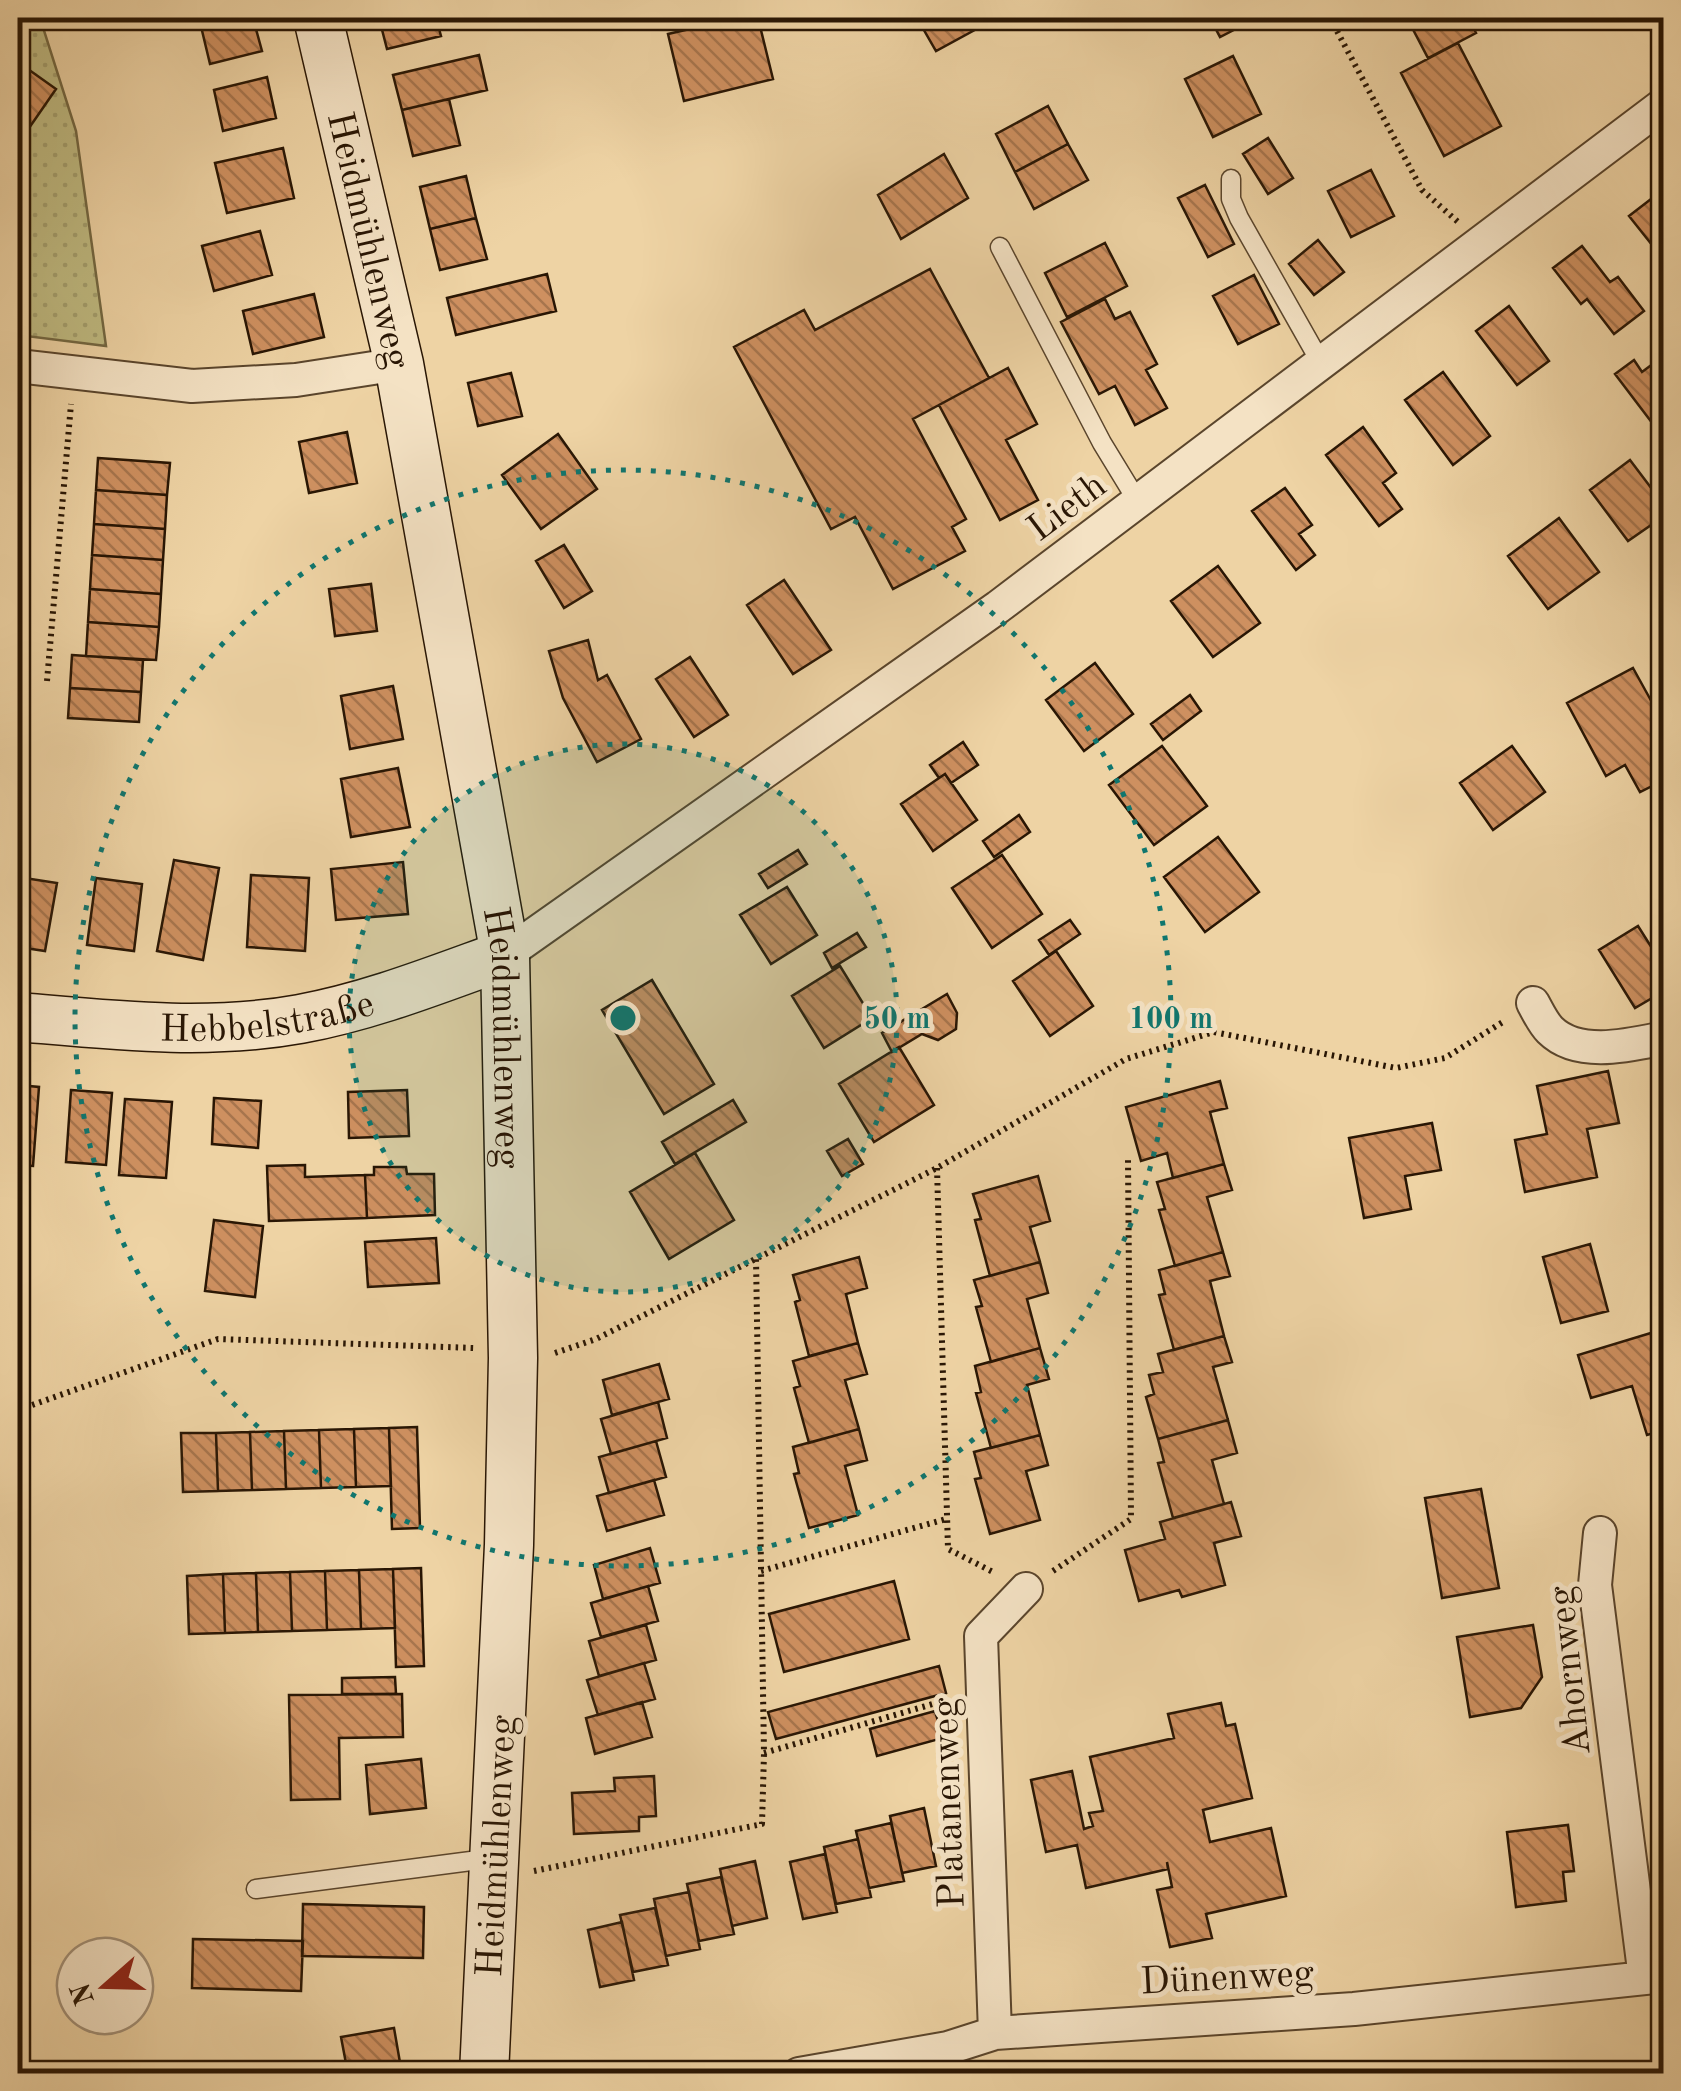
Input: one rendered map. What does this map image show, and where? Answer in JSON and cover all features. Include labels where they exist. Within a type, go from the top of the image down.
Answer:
[{"type":"street","name":"Heidmühlenweg","points":[[318,18],[399,364],[505,955],[513,1358],[509,1545],[484,2074]]},
{"type":"street","name":"Lieth","points":[[505,955],[998,607],[1664,104]]},
{"type":"street","points":[[18,366],[192,386],[296,380],[399,364]]},
{"type":"street","name":"Hebbelstraße","points":[[18,1016],[187,1029],[299,1019],[394,995],[505,955]]},
{"type":"street","points":[[1532,1004],[1551,1032],[1580,1045],[1621,1047],[1664,1038]]},
{"type":"street","name":"Ahornweg","points":[[1600,1533],[1595,1585],[1654,1977]]},
{"type":"street","name":"Platanenweg","points":[[995,2033],[981,1636],[1026,1589]]},
{"type":"street","name":"Dünenweg","points":[[799,2074],[947,2061],[995,2033],[1354,2009],[1654,1977]]},
{"type":"lane","points":[[1231,179],[1231,199],[1240,218],[1321,363]]},
{"type":"lane","points":[[1000,247],[1112,461],[1138,502]]},
{"type":"lane","points":[[256,1889],[494,1869]]},
{"type":"path","points":[[1330,18],[1422,190],[1481,243]]},
{"type":"path","points":[[47,681],[74,372]]},
{"type":"path","points":[[552,1354],[596,1339],[937,1168],[1126,1059],[1214,1032],[1396,1068],[1445,1058],[1532,1004]]},
{"type":"path","points":[[937,1168],[948,1549],[1026,1589],[1132,1519],[1128,1160]]},
{"type":"path","points":[[494,1869],[762,1824],[756,1258]]},
{"type":"path","points":[[18,1410],[218,1340],[467,1346]]},
{"type":"path","points":[[761,1571],[946,1519]]},
{"type":"path","points":[[764,1753],[983,1689]]},
{"type":"shaded area","points":[[18,18],[40,18],[76,131],[106,346],[18,335]]},
{"type":"building","points":[[199,18],[253,18],[262,51],[210,64]]},
{"type":"building","points":[[379,18],[436,18],[441,36],[387,49]]},
{"type":"building","points":[[738,18],[758,18],[773,79],[684,101],[668,34]]},
{"type":"building","points":[[917,18],[978,18],[982,26],[936,51]]},
{"type":"building","points":[[1210,18],[1257,18],[1220,37]]},
{"type":"building","points":[[1407,18],[1468,18],[1476,33],[1428,58]]},
{"type":"building","points":[[1458,43],[1501,126],[1444,156],[1401,73]]},
{"type":"building","points":[[479,55],[487,90],[402,110],[393,75]]},
{"type":"building","points":[[1233,56],[1261,114],[1213,137],[1185,79]]},
{"type":"building","points":[[18,62],[56,89],[18,144]]},
{"type":"building","points":[[267,77],[276,118],[223,131],[214,90]]},
{"type":"building","points":[[449,99],[460,145],[413,156],[402,110]]},
{"type":"building","points":[[1048,106],[1068,144],[1015,172],[996,134]]},
{"type":"building","points":[[1268,138],[1293,178],[1268,194],[1243,154]]},
{"type":"building","points":[[1068,144],[1088,180],[1034,209],[1015,172]]},
{"type":"building","points":[[283,148],[294,198],[227,213],[215,163]]},
{"type":"building","points":[[944,154],[968,198],[901,239],[878,195]]},
{"type":"building","points":[[1371,170],[1394,216],[1351,237],[1328,191]]},
{"type":"building","points":[[466,176],[476,218],[430,229],[420,187]]},
{"type":"building","points":[[1205,185],[1234,244],[1208,257],[1178,198]]},
{"type":"building","points":[[1664,189],[1664,260],[1629,216]]},
{"type":"building","points":[[476,218],[487,259],[440,270],[430,229]]},
{"type":"building","points":[[260,231],[272,275],[214,291],[202,246]]},
{"type":"building","points":[[1318,240],[1344,272],[1314,295],[1289,264]]},
{"type":"building","points":[[1105,243],[1127,286],[1067,317],[1045,273]]},
{"type":"building","points":[[1582,246],[1610,282],[1618,277],[1644,311],[1614,334],[1587,299],[1581,304],[1553,268]]},
{"type":"building","points":[[930,269],[989,378],[913,419],[966,519],[952,527],[965,551],[893,589],[855,517],[831,529],[734,347],[804,310],[815,330]]},
{"type":"building","points":[[547,274],[556,311],[456,335],[447,298]]},
{"type":"building","points":[[1254,275],[1279,324],[1238,344],[1213,296]]},
{"type":"building","points":[[314,294],[324,337],[253,354],[243,311]]},
{"type":"building","points":[[1105,299],[1115,319],[1130,312],[1157,364],[1146,370],[1167,408],[1135,425],[1115,386],[1099,394],[1061,322]]},
{"type":"building","points":[[1509,306],[1549,361],[1517,385],[1476,331]]},
{"type":"building","points":[[1634,360],[1642,372],[1658,360],[1664,368],[1664,422],[1656,428],[1615,374]]},
{"type":"building","points":[[1008,368],[1037,424],[1006,440],[1038,500],[1000,520],[939,405]]},
{"type":"building","points":[[1443,372],[1490,436],[1453,465],[1405,400]]},
{"type":"building","points":[[511,373],[522,416],[478,426],[468,383]]},
{"type":"building","points":[[1363,427],[1396,473],[1383,483],[1402,509],[1379,526],[1326,455]]},
{"type":"building","points":[[347,432],[357,483],[309,493],[299,442]]},
{"type":"building","points":[[558,434],[597,489],[541,529],[502,475]]},
{"type":"building","points":[[98,458],[170,463],[167,495],[96,490]]},
{"type":"building","points":[[1630,460],[1664,505],[1664,516],[1628,541],[1590,490]]},
{"type":"building","points":[[1285,488],[1312,525],[1299,534],[1315,555],[1296,570],[1252,511]]},
{"type":"building","points":[[96,490],[167,495],[165,529],[94,524]]},
{"type":"building","points":[[1559,518],[1599,572],[1548,609],[1508,556]]},
{"type":"building","points":[[94,524],[165,529],[163,560],[92,555]]},
{"type":"building","points":[[564,545],[592,591],[564,608],[536,561]]},
{"type":"building","points":[[92,555],[163,560],[161,594],[90,589]]},
{"type":"building","points":[[1218,566],[1260,623],[1213,657],[1171,601]]},
{"type":"building","points":[[784,580],[831,650],[793,674],[747,605]]},
{"type":"building","points":[[371,584],[377,631],[335,636],[329,589]]},
{"type":"building","points":[[90,589],[161,594],[159,627],[88,622]]},
{"type":"building","points":[[88,622],[159,627],[156,660],[86,656]]},
{"type":"building","points":[[588,640],[598,680],[607,675],[641,739],[597,762],[563,698],[549,651]]},
{"type":"building","points":[[72,655],[143,660],[141,692],[70,688]]},
{"type":"building","points":[[690,657],[728,715],[694,737],[656,679]]},
{"type":"building","points":[[1095,663],[1133,714],[1084,751],[1046,700]]},
{"type":"building","points":[[1633,668],[1664,724],[1664,780],[1640,792],[1625,765],[1606,776],[1567,703]]},
{"type":"building","points":[[393,686],[403,739],[350,749],[341,696]]},
{"type":"building","points":[[70,688],[141,692],[139,722],[68,718]]},
{"type":"building","points":[[1190,695],[1201,711],[1163,740],[1151,724]]},
{"type":"building","points":[[963,742],[978,765],[951,783],[945,774],[939,778],[930,765]]},
{"type":"building","points":[[1162,746],[1207,806],[1154,845],[1109,785]]},
{"type":"building","points":[[1512,746],[1545,792],[1493,830],[1460,783]]},
{"type":"building","points":[[398,768],[410,827],[351,837],[341,779]]},
{"type":"building","points":[[945,774],[977,820],[933,851],[901,804]]},
{"type":"building","points":[[1019,815],[1030,832],[994,857],[983,841]]},
{"type":"building","points":[[1218,837],[1259,892],[1205,932],[1164,877]]},
{"type":"building","points":[[798,850],[807,864],[768,888],[759,874]]},
{"type":"building","points":[[1002,855],[1042,914],[992,948],[952,888]]},
{"type":"building","points":[[174,860],[219,868],[203,960],[157,951]]},
{"type":"building","points":[[403,862],[408,914],[336,920],[331,869]]},
{"type":"building","points":[[251,875],[309,878],[305,951],[247,947]]},
{"type":"building","points":[[18,877],[57,883],[45,951],[18,947]]},
{"type":"building","points":[[96,878],[142,884],[134,951],[87,945]]},
{"type":"building","points":[[787,887],[817,935],[771,964],[740,915]]},
{"type":"building","points":[[1070,920],[1080,934],[1049,955],[1039,940]]},
{"type":"building","points":[[1638,926],[1664,967],[1664,991],[1635,1008],[1599,950]]},
{"type":"building","points":[[857,933],[866,947],[832,968],[824,953]]},
{"type":"building","points":[[1056,951],[1093,1006],[1050,1036],[1013,981]]},
{"type":"building","points":[[840,966],[872,1018],[824,1048],[792,996]]},
{"type":"building","points":[[652,980],[714,1084],[664,1114],[602,1010]]},
{"type":"building","points":[[947,994],[957,1013],[956,1029],[938,1040],[922,1034],[892,1052],[882,1033]]},
{"type":"building","points":[[899,1047],[934,1105],[874,1142],[839,1084]]},
{"type":"building","points":[[1608,1071],[1619,1123],[1587,1129],[1597,1177],[1525,1192],[1515,1140],[1547,1134],[1537,1086]]},
{"type":"building","points":[[1220,1081],[1227,1108],[1210,1112],[1224,1164],[1173,1178],[1167,1153],[1141,1161],[1126,1107]]},
{"type":"building","points":[[18,1085],[39,1087],[33,1166],[18,1165]]},
{"type":"building","points":[[71,1090],[112,1093],[106,1165],[66,1162]]},
{"type":"building","points":[[407,1090],[409,1136],[349,1138],[348,1092]]},
{"type":"building","points":[[214,1098],[261,1101],[258,1148],[212,1144]]},
{"type":"building","points":[[125,1099],[172,1102],[166,1178],[119,1175]]},
{"type":"building","points":[[733,1100],[746,1122],[675,1164],[662,1142]]},
{"type":"building","points":[[1432,1123],[1441,1170],[1405,1176],[1411,1209],[1364,1218],[1349,1138]]},
{"type":"building","points":[[848,1139],[863,1164],[842,1176],[827,1151]]},
{"type":"building","points":[[695,1153],[734,1220],[669,1259],[630,1192]]},
{"type":"building","points":[[1224,1164],[1232,1190],[1207,1197],[1223,1252],[1175,1266],[1159,1210],[1165,1209],[1157,1182]]},
{"type":"building","points":[[305,1165],[305,1177],[365,1175],[367,1218],[269,1221],[267,1166]]},
{"type":"building","points":[[374,1167],[406,1167],[407,1174],[434,1174],[435,1215],[367,1218],[365,1175],[374,1175]]},
{"type":"building","points":[[1038,1176],[1050,1221],[1030,1227],[1040,1262],[990,1276],[975,1220],[981,1219],[973,1194]]},
{"type":"building","points":[[214,1220],[263,1226],[255,1297],[205,1291]]},
{"type":"building","points":[[436,1238],[439,1283],[368,1287],[365,1242]]},
{"type":"building","points":[[1590,1244],[1608,1311],[1561,1323],[1543,1257]]},
{"type":"building","points":[[1223,1252],[1230,1276],[1210,1281],[1224,1336],[1174,1350],[1159,1295],[1165,1294],[1159,1270]]},
{"type":"building","points":[[859,1257],[867,1288],[846,1294],[858,1343],[809,1356],[795,1302],[800,1300],[793,1275]]},
{"type":"building","points":[[1040,1262],[1048,1293],[1027,1299],[1040,1348],[991,1362],[976,1307],[982,1306],[974,1280]]},
{"type":"building","points":[[1664,1329],[1664,1430],[1647,1435],[1632,1386],[1591,1398],[1578,1355]]},
{"type":"building","points":[[1224,1336],[1232,1362],[1213,1367],[1228,1420],[1158,1439],[1146,1397],[1154,1394],[1149,1375],[1163,1372],[1158,1354]]},
{"type":"building","points":[[858,1343],[867,1374],[845,1380],[859,1429],[809,1443],[794,1388],[800,1386],[793,1361]]},
{"type":"building","points":[[1040,1348],[1049,1379],[1027,1385],[1040,1435],[991,1448],[976,1393],[981,1392],[975,1366]]},
{"type":"building","points":[[659,1364],[669,1399],[612,1415],[603,1380]]},
{"type":"building","points":[[658,1402],[667,1438],[611,1454],[601,1419]]},
{"type":"building","points":[[1228,1420],[1237,1453],[1212,1460],[1224,1504],[1173,1518],[1158,1463],[1164,1462],[1158,1439]]},
{"type":"building","points":[[417,1427],[420,1528],[392,1529],[389,1428]]},
{"type":"building","points":[[389,1428],[391,1486],[356,1487],[354,1429]]},
{"type":"building","points":[[354,1429],[356,1487],[321,1488],[319,1430]]},
{"type":"building","points":[[859,1429],[867,1460],[845,1466],[858,1515],[809,1528],[794,1474],[799,1473],[793,1447]]},
{"type":"building","points":[[319,1430],[321,1488],[286,1489],[284,1431]]},
{"type":"building","points":[[284,1431],[286,1489],[252,1490],[250,1432]]},
{"type":"building","points":[[250,1432],[252,1490],[218,1491],[216,1433]]},
{"type":"building","points":[[181,1433],[216,1433],[218,1491],[183,1492]]},
{"type":"building","points":[[1040,1435],[1048,1465],[1026,1471],[1040,1520],[990,1534],[975,1479],[981,1478],[974,1452]]},
{"type":"building","points":[[656,1441],[666,1477],[609,1493],[599,1457]]},
{"type":"building","points":[[654,1480],[664,1515],[607,1531],[597,1496]]},
{"type":"building","points":[[1481,1489],[1499,1588],[1442,1598],[1425,1498]]},
{"type":"building","points":[[1231,1502],[1241,1536],[1214,1543],[1225,1585],[1182,1597],[1179,1590],[1139,1601],[1125,1550],[1165,1539],[1160,1522]]},
{"type":"building","points":[[650,1548],[660,1583],[603,1599],[594,1565]]},
{"type":"building","points":[[421,1568],[424,1666],[396,1667],[393,1569]]},
{"type":"building","points":[[393,1569],[395,1628],[361,1629],[359,1570]]},
{"type":"building","points":[[359,1570],[361,1629],[327,1630],[325,1571]]},
{"type":"building","points":[[325,1571],[327,1630],[292,1631],[290,1572]]},
{"type":"building","points":[[290,1572],[292,1631],[258,1632],[256,1573]]},
{"type":"building","points":[[256,1573],[258,1632],[225,1633],[223,1574]]},
{"type":"building","points":[[223,1574],[225,1633],[189,1634],[187,1576]]},
{"type":"building","points":[[894,1581],[909,1639],[784,1672],[769,1614]]},
{"type":"building","points":[[648,1586],[658,1621],[601,1637],[591,1603]]},
{"type":"building","points":[[646,1625],[656,1660],[599,1676],[589,1641]]},
{"type":"building","points":[[1533,1625],[1542,1677],[1521,1708],[1470,1717],[1457,1637]]},
{"type":"building","points":[[644,1663],[655,1699],[598,1715],[587,1680]]},
{"type":"building","points":[[939,1666],[946,1693],[776,1739],[768,1712]]},
{"type":"building","points":[[395,1677],[396,1694],[342,1694],[342,1678]]},
{"type":"building","points":[[402,1694],[403,1737],[339,1738],[340,1799],[291,1800],[289,1695]]},
{"type":"building","points":[[642,1702],[652,1737],[595,1754],[586,1718]]},
{"type":"building","points":[[1221,1703],[1226,1726],[1235,1724],[1252,1798],[1203,1810],[1210,1842],[1271,1828],[1286,1896],[1206,1914],[1212,1938],[1170,1947],[1157,1890],[1172,1887],[1167,1862],[1168,1869],[1086,1888],[1077,1845],[1046,1852],[1031,1780],[1072,1771],[1084,1829],[1093,1826],[1089,1813],[1103,1811],[1090,1757],[1174,1738],[1168,1714]]},
{"type":"building","points":[[935,1711],[943,1738],[877,1756],[870,1729]]},
{"type":"building","points":[[421,1759],[426,1808],[370,1814],[366,1765]]},
{"type":"building","points":[[654,1776],[656,1816],[639,1817],[639,1831],[574,1834],[572,1793],[615,1791],[614,1778]]},
{"type":"building","points":[[924,1808],[936,1866],[902,1873],[890,1816]]},
{"type":"building","points":[[891,1823],[904,1881],[869,1888],[856,1831]]},
{"type":"building","points":[[1568,1825],[1574,1871],[1563,1872],[1566,1901],[1516,1907],[1507,1832]]},
{"type":"building","points":[[858,1839],[871,1897],[836,1904],[824,1847]]},
{"type":"building","points":[[825,1854],[837,1912],[803,1919],[790,1862]]},
{"type":"building","points":[[755,1861],[767,1918],[732,1926],[720,1869]]},
{"type":"building","points":[[721,1877],[734,1934],[699,1941],[687,1884]]},
{"type":"building","points":[[689,1892],[700,1949],[666,1956],[654,1899]]},
{"type":"building","points":[[303,1904],[424,1907],[423,1958],[302,1956]]},
{"type":"building","points":[[655,1908],[668,1965],[633,1972],[620,1915]]},
{"type":"building","points":[[622,1922],[634,1980],[600,1987],[588,1930]]},
{"type":"building","points":[[193,1939],[303,1941],[301,1991],[192,1988]]},
{"type":"building","points":[[394,2028],[402,2074],[348,2074],[341,2037]]}]
